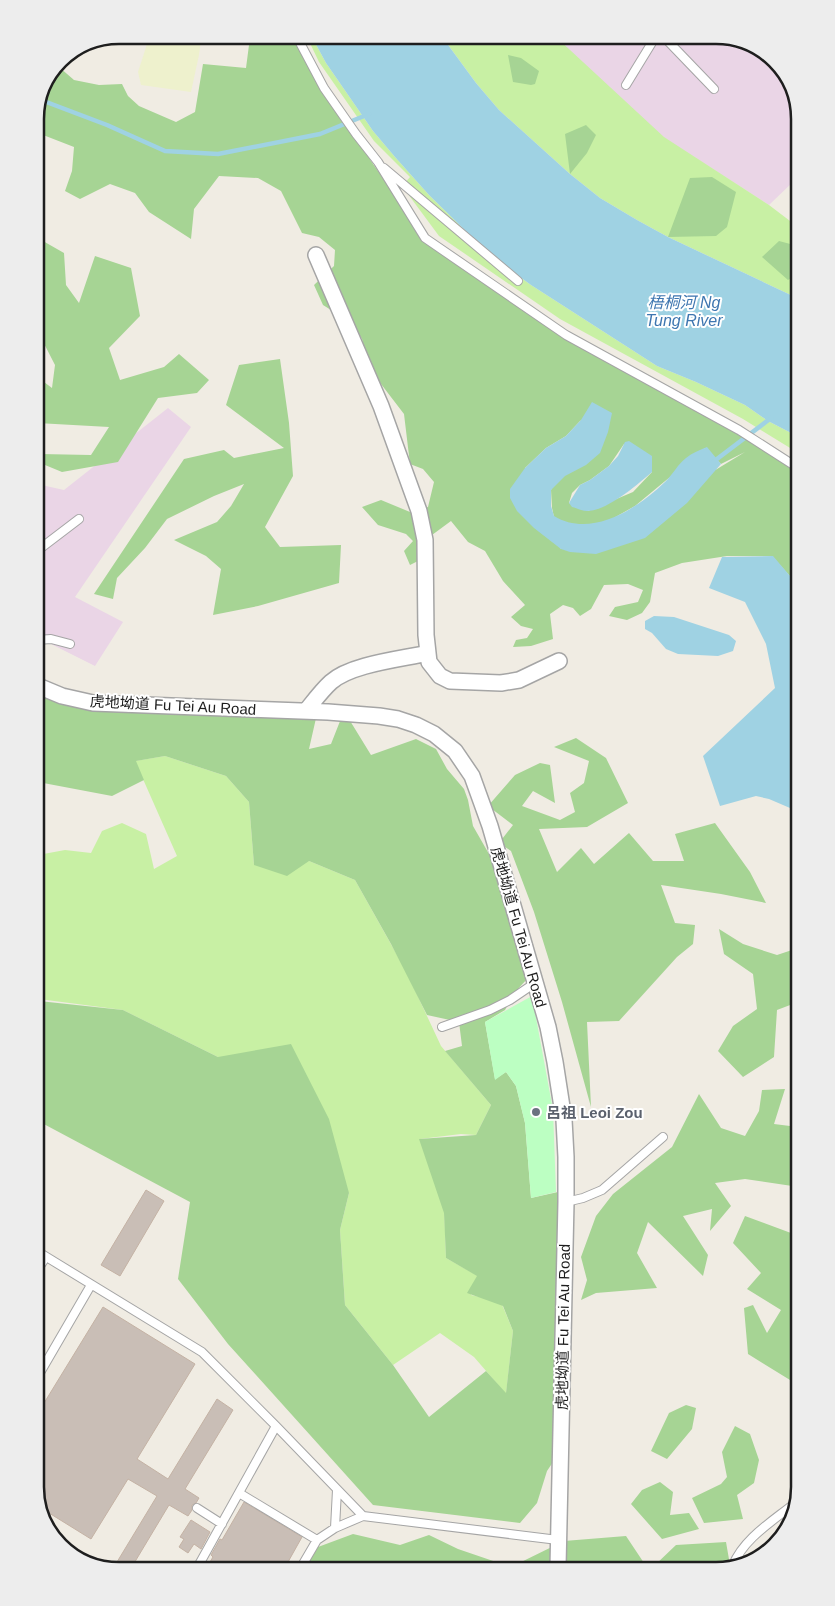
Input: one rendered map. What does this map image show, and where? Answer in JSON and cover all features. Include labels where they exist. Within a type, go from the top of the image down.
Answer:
[{"type":"street","points":[[316,254],[381,406],[419,511],[425,540],[425,602],[429,662],[440,676],[450,681],[501,683],[519,680],[559,661]]},
{"type":"street","points":[[306,711],[332,681],[345,673],[428,653]]},
{"type":"street","name":"虎地坳道 Fu Tei Au Road","points":[[44,688],[62,696],[93,703],[306,711],[398,719],[412,723],[434,734],[455,751],[472,776],[490,826],[548,1027],[560,1094],[566,1158],[566,1202],[558,1562]]},
{"type":"lane","points":[[301,44],[324,88],[378,162],[425,238],[566,335],[739,430],[791,463]]},
{"type":"lane","points":[[626,85],[651,44]]},
{"type":"lane","points":[[672,44],[714,89]]},
{"type":"lane","points":[[378,162],[518,281]]},
{"type":"lane","points":[[44,546],[79,519]]},
{"type":"lane","points":[[44,640],[70,644]]},
{"type":"lane","points":[[442,1027],[490,1010],[510,1000],[535,983]]},
{"type":"lane","points":[[566,1202],[583,1198],[602,1190],[663,1137]]},
{"type":"lane","points":[[44,1256],[202,1352],[362,1516]]},
{"type":"lane","points":[[44,1366],[91,1285]]},
{"type":"lane","points":[[201,1562],[276,1426]]},
{"type":"lane","points":[[335,1528],[337,1490]]},
{"type":"lane","points":[[239,1493],[317,1540]]},
{"type":"lane","points":[[197,1508],[222,1524]]},
{"type":"lane","points":[[735,1560],[750,1540],[789,1508]]},
{"type":"lane","points":[[304,1562],[317,1540],[335,1528],[362,1516],[558,1540]]},
{"type":"shaded area","points":[[562,44],[721,44],[750,51],[773,69],[786,90],[790,104],[791,119],[791,184],[769,205],[655,132]]},
{"type":"shaded area","points":[[168,408],[191,427],[75,597],[123,622],[95,666],[44,640],[44,486],[64,490]]},
{"type":"green space","points":[[147,44],[200,44],[191,92],[141,85],[138,72]]},
{"type":"green space","points":[[301,44],[371,161],[425,239],[617,363],[791,464],[791,577],[772,556],[727,556],[682,563],[655,573],[650,602],[642,613],[627,620],[609,616],[615,607],[638,602],[643,590],[628,584],[604,585],[591,609],[580,616],[573,608],[563,605],[550,614],[553,639],[531,646],[513,647],[516,640],[527,638],[533,629],[521,626],[511,617],[525,605],[503,581],[485,551],[468,542],[451,521],[432,535],[420,560],[410,565],[404,551],[413,541],[406,534],[378,525],[362,507],[381,500],[410,512],[428,507],[434,482],[423,469],[410,464],[404,414],[370,366],[362,339],[353,324],[323,305],[314,285],[334,266],[335,250],[319,237],[302,233],[281,191],[258,178],[219,176],[194,209],[191,239],[149,212],[135,193],[110,184],[80,199],[65,191],[72,171],[74,147],[44,135],[46,99],[51,85],[62,70],[74,80],[99,85],[122,84],[128,96],[139,106],[176,122],[195,112],[203,64],[246,68],[249,45]],"holes":[[[581,420],[551,490],[554,517],[565,525],[603,524],[635,506],[705,448],[721,464],[745,452],[717,469],[561,549],[525,468],[546,448],[566,436]],[[624,444],[652,472],[633,492],[588,511],[569,503],[572,493],[580,485],[609,466]]]},
{"type":"green space","points":[[310,44],[316,44],[326,63],[373,131],[395,157],[429,195],[478,243],[509,269],[657,366],[745,405],[768,421],[791,433],[791,449],[743,419],[560,319],[439,236],[402,186],[410,177],[374,141],[319,62]]},
{"type":"green space","points":[[447,44],[564,44],[664,137],[769,205],[791,222],[791,295],[668,237],[600,198],[570,174],[499,110]]},
{"type":"green space","points":[[508,55],[521,58],[539,71],[535,84],[513,82]]},
{"type":"green space","points":[[586,125],[596,135],[587,153],[570,174],[565,134]]},
{"type":"green space","points":[[712,177],[736,192],[727,227],[716,236],[668,237],[690,178]]},
{"type":"green space","points":[[779,241],[791,244],[791,278],[788,280],[762,257]]},
{"type":"green space","points":[[44,242],[64,253],[66,285],[79,303],[95,256],[131,268],[140,316],[109,348],[120,380],[164,367],[179,354],[209,380],[197,393],[158,398],[118,462],[62,472],[44,466],[44,454],[91,455],[109,427],[44,423],[44,382],[52,388],[55,365],[44,344]]},
{"type":"green space","points":[[280,359],[289,423],[293,476],[265,527],[280,547],[341,545],[339,583],[258,606],[213,615],[221,569],[206,556],[174,540],[217,522],[231,506],[244,484],[167,519],[145,548],[117,578],[113,599],[94,594],[184,459],[224,450],[234,458],[284,448],[226,405],[239,365]]},
{"type":"green space","points":[[44,692],[77,707],[319,705],[309,749],[331,744],[344,711],[371,755],[416,739],[436,749],[447,769],[464,789],[473,826],[489,854],[503,892],[509,920],[520,926],[528,978],[515,992],[505,1010],[485,1022],[495,1079],[506,1072],[516,1086],[525,1123],[531,1198],[558,1192],[555,1459],[547,1471],[537,1503],[520,1523],[373,1505],[228,1344],[178,1279],[190,1202],[44,1124],[44,1002],[123,1010],[218,1057],[291,1044],[329,1119],[349,1193],[340,1230],[345,1305],[393,1365],[429,1417],[486,1371],[506,1393],[513,1331],[503,1306],[467,1293],[477,1276],[446,1258],[444,1213],[419,1139],[476,1135],[491,1105],[445,1051],[462,1046],[459,1022],[427,1015],[391,944],[355,880],[309,861],[287,876],[254,865],[249,802],[226,776],[165,756],[136,761],[144,780],[112,796],[44,783]]},
{"type":"green space","points":[[576,738],[606,758],[628,803],[587,827],[539,829],[557,872],[581,848],[594,864],[629,833],[653,861],[684,861],[675,834],[715,823],[750,872],[766,903],[661,885],[675,923],[695,925],[693,944],[677,957],[619,1021],[587,1022],[591,1107],[562,1002],[534,912],[511,851],[499,843],[513,825],[488,806],[515,775],[540,763],[550,765],[555,803],[533,791],[522,806],[560,820],[575,812],[570,793],[584,783],[589,761],[554,747]]},
{"type":"green space","points":[[165,756],[226,776],[249,802],[254,865],[309,861],[355,880],[406,971],[441,1046],[491,1105],[476,1135],[461,1134],[420,1139],[444,1204],[446,1258],[478,1276],[471,1295],[501,1302],[513,1331],[506,1394],[474,1357],[440,1333],[393,1365],[345,1305],[340,1230],[349,1193],[218,1057],[123,1010],[44,1000],[44,854],[65,850],[91,853],[102,831],[122,823],[146,834],[154,869],[177,856],[135,761]]},
{"type":"green space","points":[[719,929],[743,944],[777,955],[791,950],[791,1005],[777,1010],[774,1057],[743,1077],[718,1051],[733,1026],[757,1009],[753,974],[724,954]]},
{"type":"green space","points":[[532,996],[553,1110],[556,1192],[531,1198],[525,1123],[516,1086],[506,1072],[495,1080],[485,1022]]},
{"type":"green space","points":[[785,1089],[774,1124],[791,1126],[791,1186],[745,1179],[715,1183],[731,1206],[710,1231],[712,1209],[683,1216],[708,1255],[703,1276],[648,1222],[637,1253],[657,1288],[596,1293],[581,1300],[587,1280],[581,1257],[596,1216],[613,1194],[672,1147],[699,1094],[721,1128],[745,1136],[759,1111],[762,1090]]},
{"type":"green space","points":[[745,1216],[791,1233],[790,1380],[748,1354],[744,1308],[753,1305],[767,1333],[781,1310],[747,1289],[761,1273],[733,1243]]},
{"type":"green space","points":[[686,1405],[696,1408],[692,1429],[667,1459],[651,1451],[669,1413]]},
{"type":"green space","points":[[735,1426],[750,1434],[759,1460],[754,1483],[737,1495],[743,1519],[704,1523],[692,1498],[721,1484],[727,1477],[722,1452]]},
{"type":"green space","points":[[660,1482],[673,1492],[670,1515],[689,1513],[699,1529],[662,1539],[631,1504],[642,1490]]},
{"type":"green space","points":[[353,1534],[400,1545],[429,1535],[458,1549],[496,1562],[308,1562],[318,1547]]},
{"type":"green space","points":[[626,1536],[643,1562],[521,1562],[564,1541]]},
{"type":"green space","points":[[726,1542],[729,1561],[658,1562],[676,1545]]},
{"type":"water","name":"梧桐河 Ng Tung River","points":[[316,44],[447,44],[499,110],[570,174],[600,198],[668,237],[791,295],[791,433],[768,421],[745,405],[657,366],[509,269],[478,243],[429,195],[395,157],[373,131],[326,63]]},
{"type":"water","points":[[592,402],[612,413],[608,432],[600,453],[586,465],[565,476],[551,490],[551,506],[554,516],[569,522],[584,524],[614,517],[642,501],[666,481],[686,458],[707,447],[721,464],[687,503],[645,538],[596,554],[570,552],[561,549],[534,528],[517,511],[510,498],[510,489],[525,468],[546,448],[566,436],[581,420]]},
{"type":"water","points":[[629,441],[652,456],[652,472],[638,484],[603,507],[587,511],[572,507],[569,503],[580,485],[609,466],[618,456],[625,442]]},
{"type":"water","points":[[773,556],[791,577],[791,808],[769,799],[756,796],[720,806],[703,756],[775,688],[766,644],[745,602],[709,588],[722,557]]},
{"type":"water","points":[[654,616],[674,617],[729,635],[736,641],[733,651],[718,656],[678,654],[666,649],[652,633],[645,629],[645,621]]},
{"type":"building","points":[[146,1190],[164,1201],[120,1276],[101,1265]]},
{"type":"building","points":[[103,1307],[195,1364],[137,1459],[168,1479],[217,1399],[233,1410],[185,1489],[199,1498],[192,1505],[192,1510],[188,1516],[169,1505],[135,1562],[117,1562],[157,1496],[128,1479],[91,1539],[48,1512],[44,1488],[44,1403]]},
{"type":"building","points":[[244,1502],[302,1537],[288,1562],[210,1562],[213,1557],[211,1555],[220,1539],[222,1540]]},
{"type":"building","points":[[191,1520],[210,1532],[201,1549],[194,1544],[188,1553],[179,1547],[184,1539],[180,1537]]},
{"type":"waterway","points":[[46,102],[107,125],[165,151],[218,154],[320,134],[369,114]]},
{"type":"waterway","points":[[713,462],[771,418]]},
{"type":"place","name":"呂祖 Leoi Zou","points":[[536,1112]]}]
